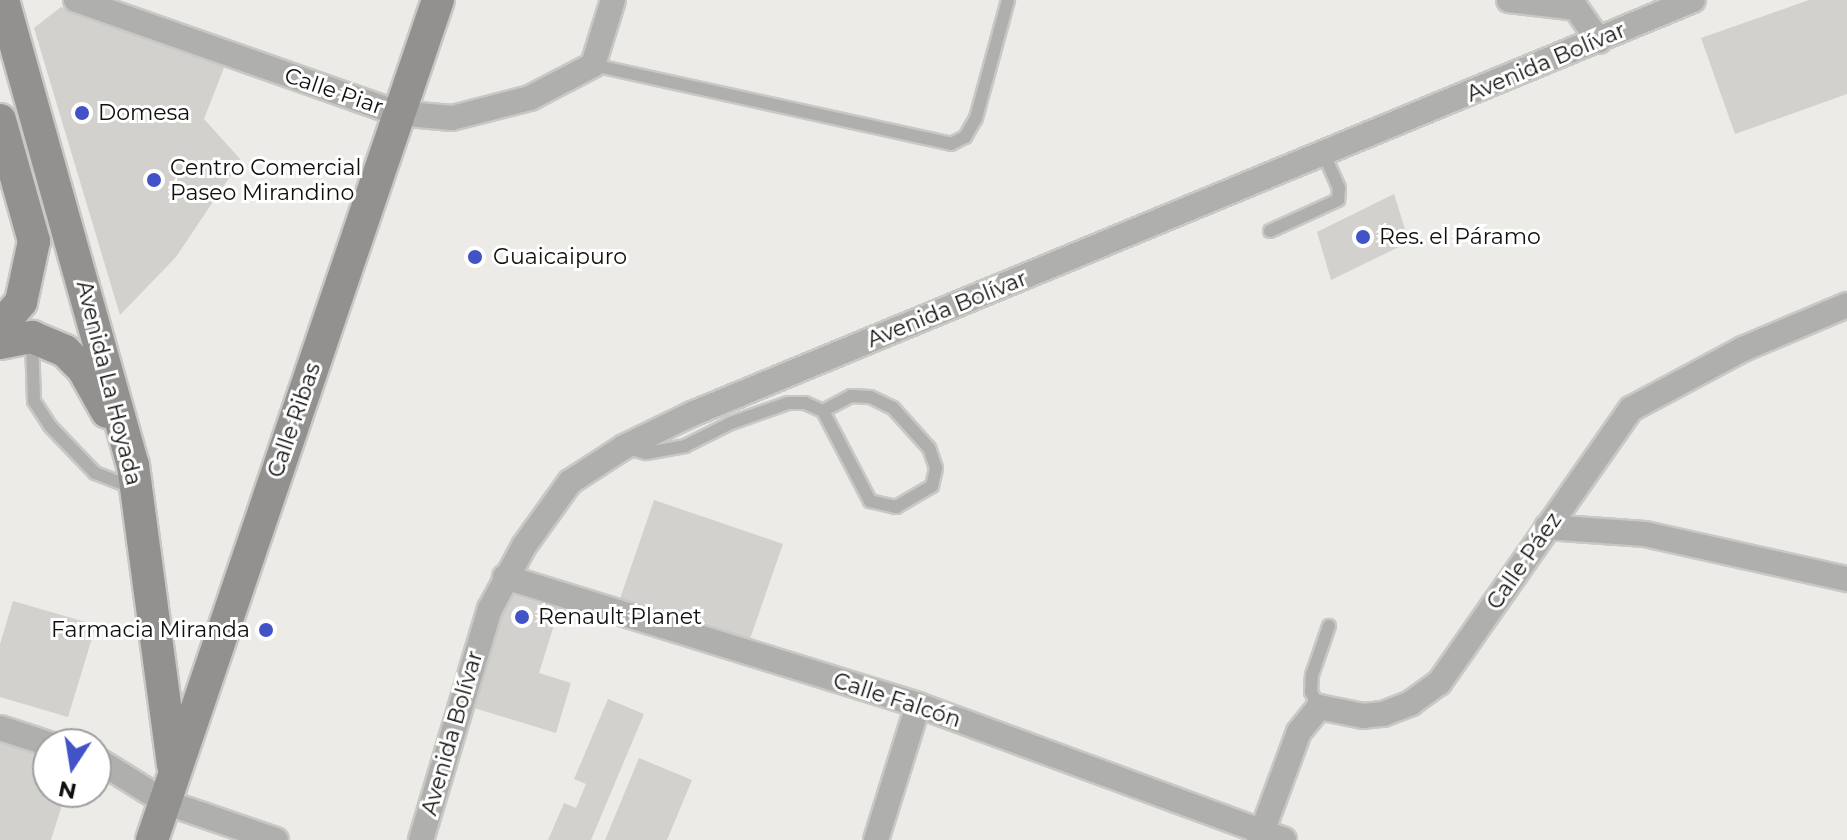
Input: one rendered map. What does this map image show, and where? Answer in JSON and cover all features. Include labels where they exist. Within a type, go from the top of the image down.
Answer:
[{"type":"street","name":"Avenida La Hoyada","points":[[3,0],[135,477],[170,788]]},
{"type":"street","name":"Calle Piar","points":[[76,0],[397,113],[452,118],[482,111],[551,89],[593,65]]},
{"type":"street","name":"Calle Ribas","points":[[152,840],[438,0]]},
{"type":"street","points":[[593,65],[613,0]]},
{"type":"street","points":[[1509,0],[1576,8],[1599,41]]},
{"type":"street","name":"Avenida Bolívar","points":[[421,840],[478,639],[505,577],[570,482],[624,447],[1693,0]]},
{"type":"street","points":[[0,120],[34,241],[21,302],[0,327]]},
{"type":"street","name":"Calle Páez","points":[[1319,707],[1383,714],[1424,696],[1439,683],[1631,409],[1743,349],[1847,305]]},
{"type":"street","points":[[0,343],[32,337],[65,351],[83,369],[135,477]]},
{"type":"street","points":[[1547,527],[1645,534],[1847,579]]},
{"type":"street","name":"Calle Falcón","points":[[505,577],[918,705],[1268,837]]},
{"type":"street","points":[[876,840],[918,705]]},
{"type":"street","points":[[1268,837],[1299,732],[1319,707]]},
{"type":"street","points":[[0,728],[32,738]]},
{"type":"street","points":[[112,765],[170,788],[276,840]]},
{"type":"lane","points":[[593,65],[951,144],[965,137],[976,118],[1008,0]]},
{"type":"lane","points":[[1270,231],[1338,200],[1339,188],[1324,154]]},
{"type":"lane","points":[[32,337],[34,401],[50,426],[95,473],[135,477]]},
{"type":"lane","points":[[624,447],[646,453],[685,446],[788,403],[823,411],[851,396],[870,397],[893,408],[929,448],[936,468],[932,486],[896,507],[870,501],[823,411]]},
{"type":"lane","points":[[1319,707],[1311,692],[1312,675],[1329,626]]},
{"type":"building","points":[[1809,0],[1847,0],[1847,94],[1735,134],[1701,38]]},
{"type":"building","name":"Centro Comercial Paseo Mirandino","points":[[61,7],[225,65],[204,119],[241,160],[176,257],[120,315],[34,28]]},
{"type":"building","name":"Res. el Páramo","points":[[1394,194],[1409,242],[1331,280],[1317,232]]},
{"type":"building","points":[[654,500],[783,544],[749,642],[620,599]]},
{"type":"building","points":[[506,593],[559,609],[539,673],[571,683],[556,733],[471,707]]},
{"type":"building","points":[[13,601],[96,625],[68,717],[0,697],[0,644]]},
{"type":"building","points":[[608,699],[644,714],[591,840],[548,840],[564,803],[576,808],[586,784],[574,779]]},
{"type":"building","points":[[0,742],[32,751],[32,808],[61,808],[51,840],[0,840]]},
{"type":"building","points":[[639,758],[692,780],[667,840],[605,840]]},
{"type":"place","name":"Domesa","points":[[82,113]]},
{"type":"place","name":"Centro Comercial Paseo Mirandino","points":[[154,180]]},
{"type":"place","name":"Res. el Páramo","points":[[1363,237]]},
{"type":"place","name":"Guaicaipuro","points":[[475,257]]},
{"type":"place","name":"Renault Planet","points":[[522,617]]},
{"type":"place","name":"Farmacia Miranda","points":[[266,630]]}]
